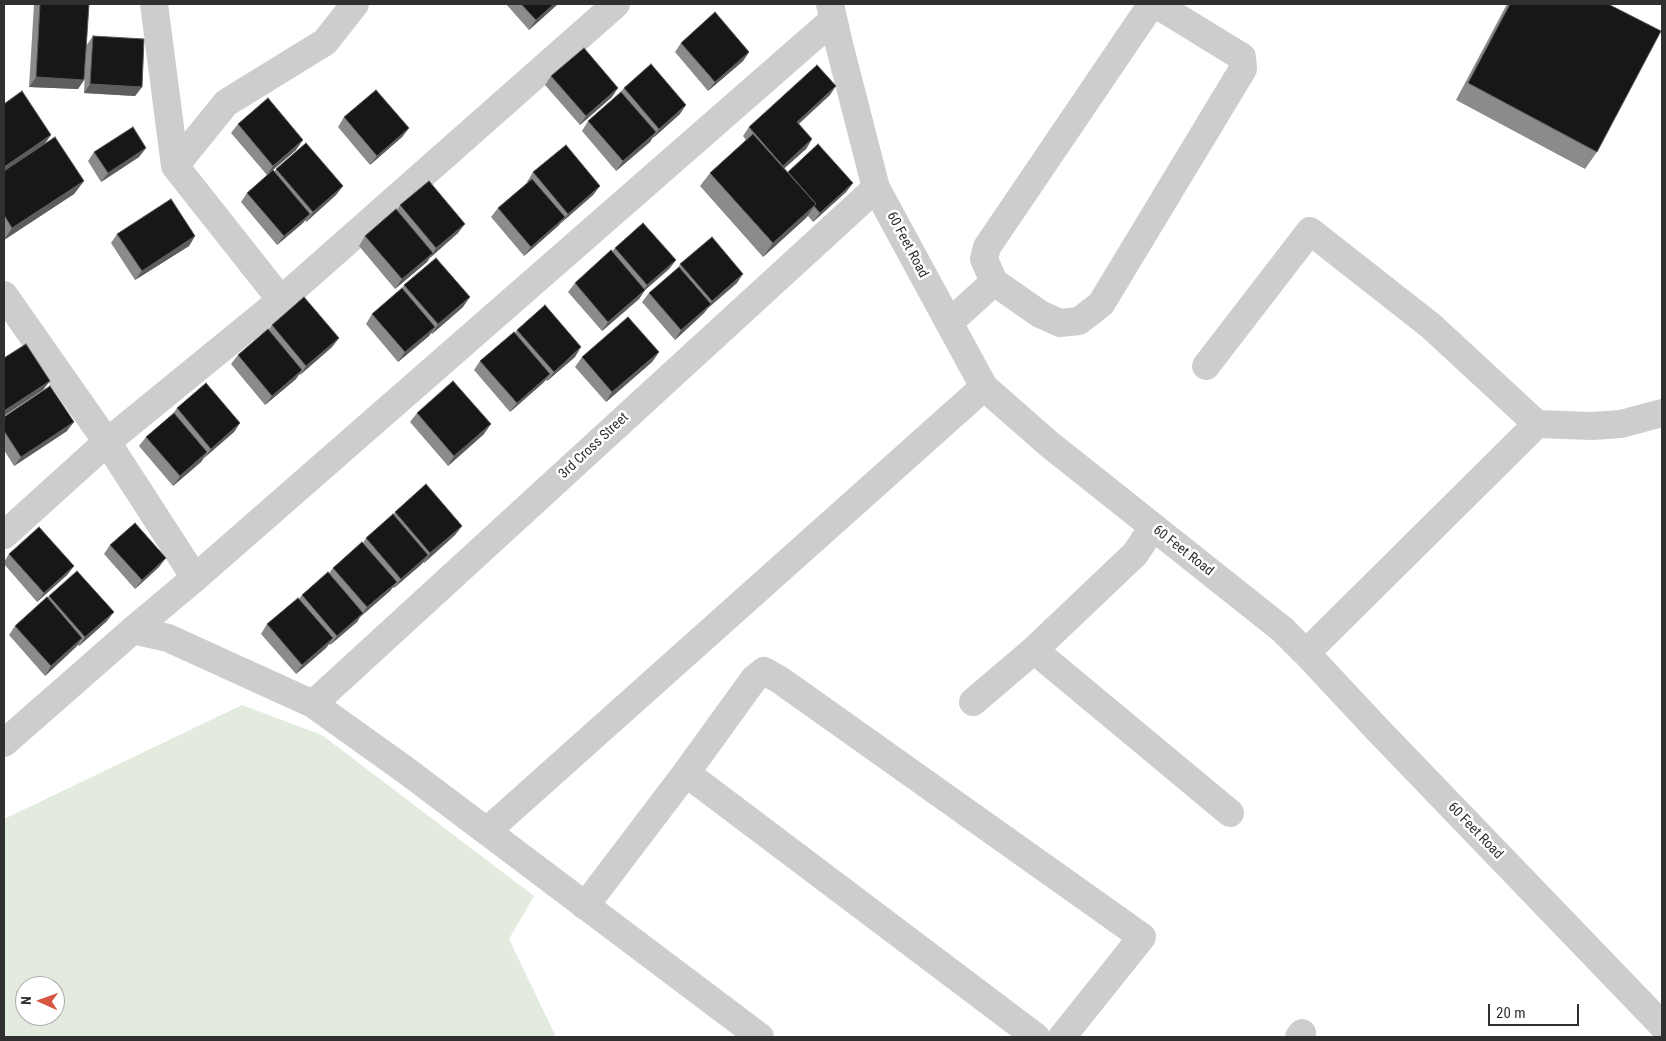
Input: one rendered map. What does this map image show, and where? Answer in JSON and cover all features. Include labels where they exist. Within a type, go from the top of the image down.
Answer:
[{"type":"street","points":[[154,4],[175,166],[281,300]]},
{"type":"street","points":[[175,166],[226,103],[325,42],[356,4]]},
{"type":"street","points":[[1159,6],[1242,57],[1243,69],[1102,304],[1079,321],[1060,323],[1040,314],[994,282],[984,259],[987,247],[1149,8],[1159,6]]},
{"type":"street","points":[[4,534],[107,442],[281,300],[599,10]]},
{"type":"street","points":[[4,743],[195,578],[832,12]]},
{"type":"street","name":"60 Feet Road","points":[[832,12],[876,188],[984,387],[1049,444],[1283,630],[1376,730],[1662,1025]]},
{"type":"street","name":"3rd Cross Street","points":[[313,704],[876,188]]},
{"type":"street","points":[[1206,366],[1310,231],[1431,326],[1538,424],[1592,426],[1621,424],[1662,414]]},
{"type":"street","points":[[950,323],[994,282]]},
{"type":"street","points":[[4,295],[107,442],[195,578]]},
{"type":"street","points":[[487,832],[984,387]]},
{"type":"street","points":[[1306,653],[1538,424]]},
{"type":"street","points":[[973,702],[1034,650],[1135,554],[1153,527]]},
{"type":"street","points":[[133,630],[168,638],[313,704],[404,769],[760,1037]]},
{"type":"street","points":[[1034,650],[1230,813]]},
{"type":"street","points":[[585,906],[686,773],[754,678],[764,672],[788,686],[1142,937],[1062,1037]]},
{"type":"street","points":[[686,773],[1036,1037]]},
{"type":"shaded area","points":[[242,705],[322,735],[534,896],[509,939],[556,1037],[4,1037],[4,819]]},
{"type":"building","points":[[40,4],[89,4],[84,80],[36,77]]},
{"type":"building","points":[[521,4],[554,4],[536,20]]},
{"type":"building","points":[[1510,4],[1608,4],[1661,31],[1597,152],[1468,83]]},
{"type":"building","points":[[715,12],[749,52],[715,82],[681,43]]},
{"type":"building","points":[[93,36],[144,39],[142,87],[90,84]]},
{"type":"building","points":[[584,48],[618,88],[586,116],[551,76]]},
{"type":"building","points":[[651,64],[686,105],[659,129],[624,88]]},
{"type":"building","points":[[817,65],[836,86],[797,122],[812,139],[783,166],[749,127]]},
{"type":"building","points":[[376,90],[409,128],[377,156],[344,117]]},
{"type":"building","points":[[22,91],[51,135],[4,167],[4,104]]},
{"type":"building","points":[[621,92],[656,132],[623,161],[588,121]]},
{"type":"building","points":[[268,98],[303,140],[273,166],[238,124]]},
{"type":"building","points":[[133,127],[146,148],[108,173],[94,152]]},
{"type":"building","points":[[753,134],[816,204],[773,243],[710,173]]},
{"type":"building","points":[[55,137],[84,181],[12,228],[4,215],[4,171]]},
{"type":"building","points":[[306,143],[343,186],[313,212],[276,169]]},
{"type":"building","points":[[818,144],[853,183],[820,213],[814,206],[816,204],[788,172]]},
{"type":"building","points":[[566,145],[600,186],[568,214],[533,172]]},
{"type":"building","points":[[273,170],[310,214],[284,236],[247,193]]},
{"type":"building","points":[[532,179],[565,217],[531,247],[498,208]]},
{"type":"building","points":[[429,181],[465,224],[436,248],[400,205]]},
{"type":"building","points":[[171,199],[195,236],[142,271],[117,234]]},
{"type":"building","points":[[396,209],[433,253],[402,279],[365,236]]},
{"type":"building","points":[[643,223],[676,260],[647,285],[615,248]]},
{"type":"building","points":[[712,237],[743,274],[712,301],[680,264]]},
{"type":"building","points":[[611,250],[645,290],[608,322],[575,283]]},
{"type":"building","points":[[436,258],[470,297],[438,324],[404,285]]},
{"type":"building","points":[[679,267],[711,304],[681,330],[649,293]]},
{"type":"building","points":[[402,288],[435,327],[405,352],[372,314]]},
{"type":"building","points":[[304,297],[339,338],[306,366],[272,325]]},
{"type":"building","points":[[545,305],[581,347],[554,372],[517,330]]},
{"type":"building","points":[[628,317],[659,352],[612,392],[582,357]]},
{"type":"building","points":[[268,329],[302,370],[272,396],[238,355]]},
{"type":"building","points":[[514,332],[550,374],[517,403],[480,361]]},
{"type":"building","points":[[26,344],[50,381],[4,411],[4,358]]},
{"type":"building","points":[[453,381],[491,424],[454,456],[417,413]]},
{"type":"building","points":[[206,383],[240,423],[211,449],[177,408]]},
{"type":"building","points":[[50,386],[74,422],[21,457],[4,431],[4,417]]},
{"type":"building","points":[[174,413],[207,452],[180,476],[146,437]]},
{"type":"building","points":[[426,484],[462,526],[430,553],[395,512]]},
{"type":"building","points":[[393,514],[428,555],[401,579],[366,538]]},
{"type":"building","points":[[135,523],[166,558],[142,580],[110,545]]},
{"type":"building","points":[[39,527],[74,566],[44,593],[9,554]]},
{"type":"building","points":[[362,542],[397,582],[367,607],[333,568]]},
{"type":"building","points":[[77,571],[114,612],[85,637],[49,596]]},
{"type":"building","points":[[328,572],[363,613],[337,636],[302,595]]},
{"type":"building","points":[[47,597],[82,638],[51,666],[15,626]]},
{"type":"building","points":[[298,598],[333,638],[302,665],[267,624]]}]
